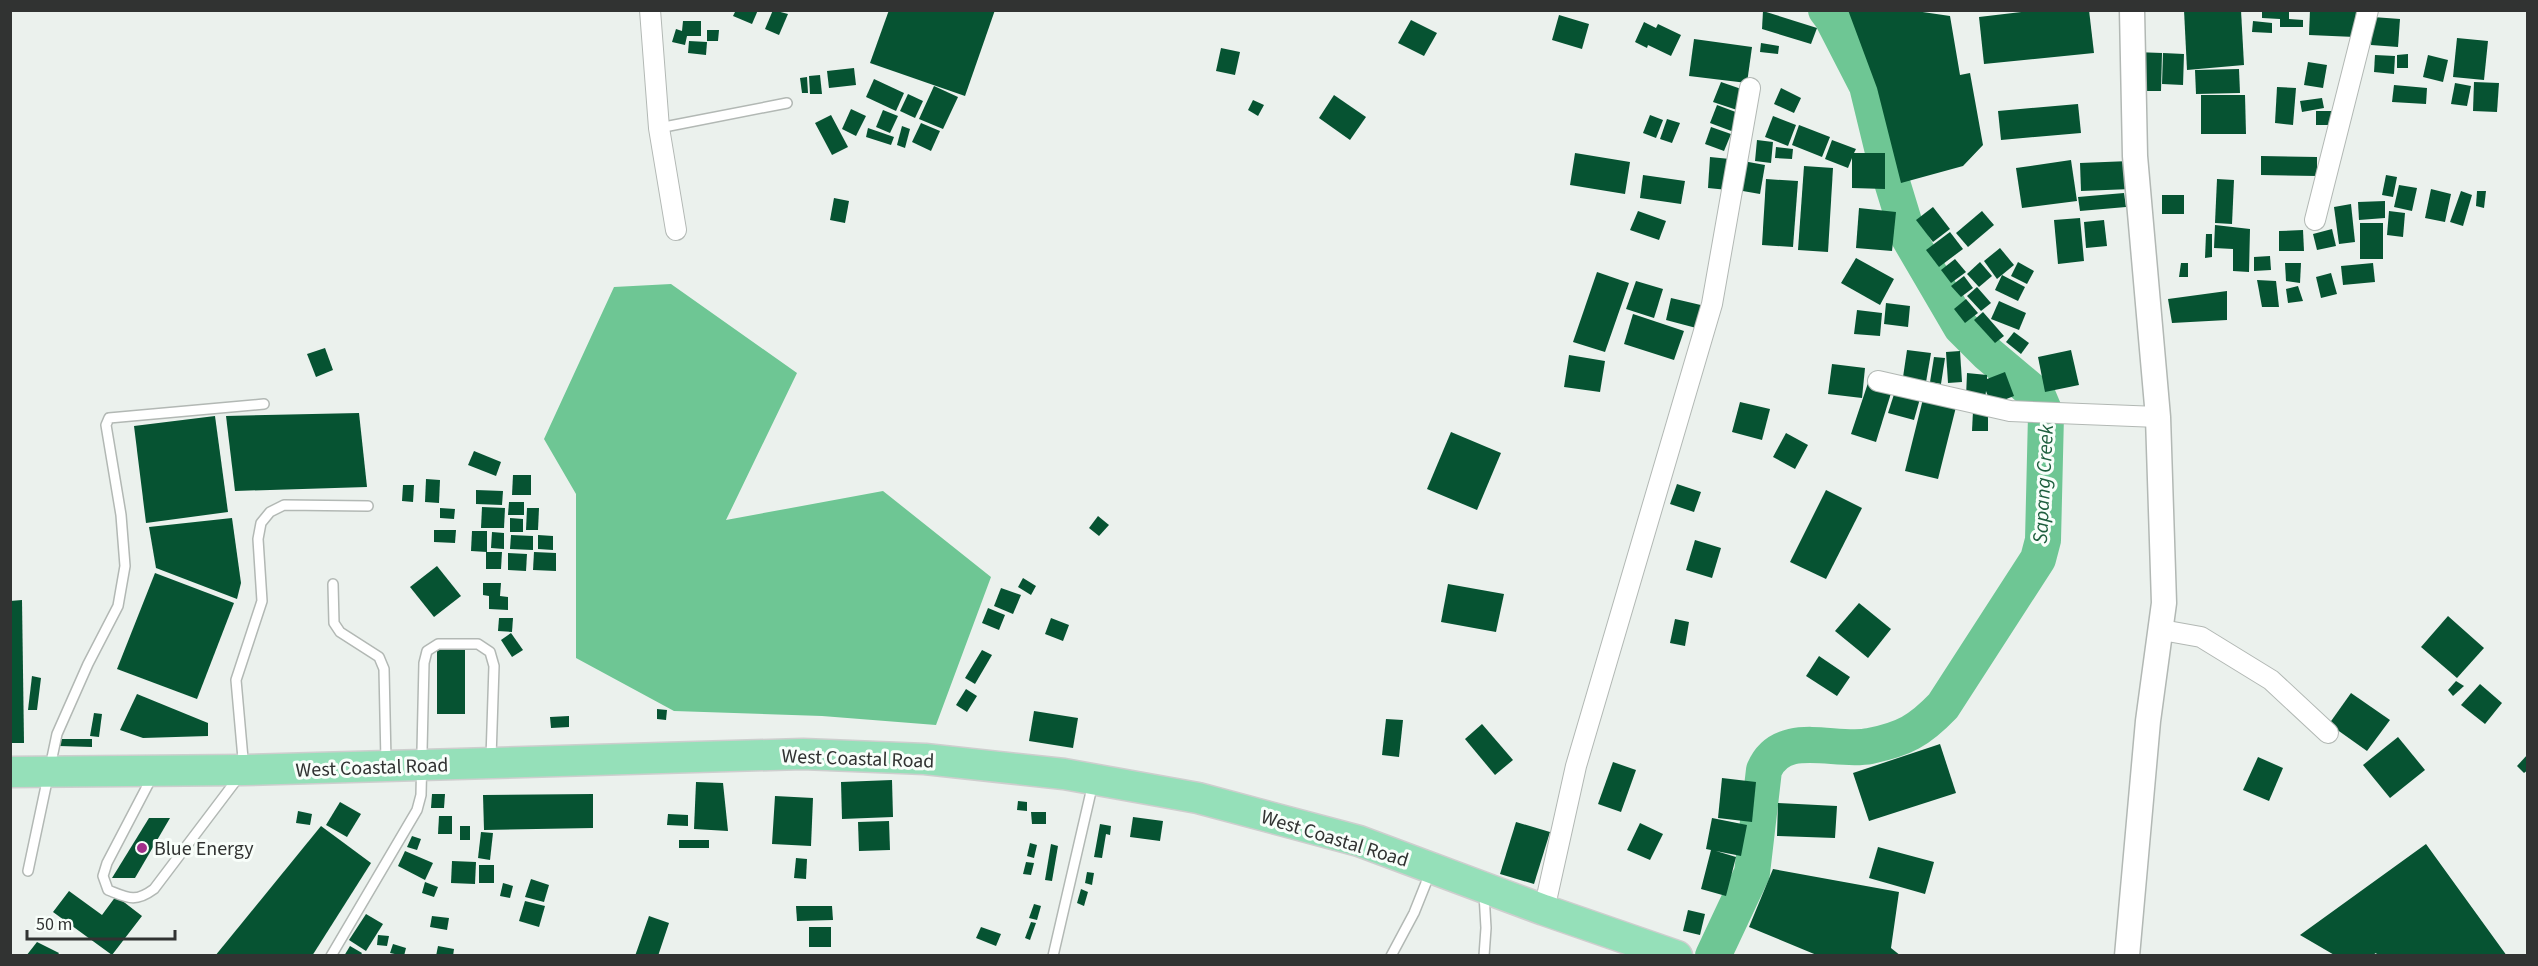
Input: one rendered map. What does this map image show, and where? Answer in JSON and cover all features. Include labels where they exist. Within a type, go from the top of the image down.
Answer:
[{"type":"main road","name":"West Coastal Road","points":[[10,772],[386,767],[803,754],[925,759],[1064,774],[1198,798],[1359,841],[1544,910],[1677,956]]},
{"type":"street","points":[[650,10],[659,128],[676,230]]},
{"type":"street","points":[[2127,956],[2148,722],[2164,603],[2158,417],[2135,156],[2132,10]]},
{"type":"street","points":[[2315,220],[2368,10]]},
{"type":"street","points":[[1544,910],[1576,766],[1712,304],[1750,88]]},
{"type":"street","points":[[1878,381],[2010,411],[2158,417]]},
{"type":"street","points":[[2162,630],[2201,637],[2271,680],[2328,733]]},
{"type":"lane","points":[[659,128],[787,103]]},
{"type":"lane","points":[[28,871],[57,734],[117,606],[125,566],[121,515],[107,421],[109,418],[264,404]]},
{"type":"lane","points":[[156,770],[107,863],[103,876],[108,890],[129,898],[142,898],[154,889],[243,770],[236,680],[261,601],[258,539],[261,523],[270,512],[284,505],[368,506]]},
{"type":"lane","points":[[333,584],[334,623],[340,632],[379,657],[384,669],[386,767]]},
{"type":"lane","points":[[331,956],[417,810],[421,795],[424,663],[427,651],[438,644],[478,644],[490,652],[494,666],[491,764]]},
{"type":"lane","points":[[1053,956],[1093,781]]},
{"type":"lane","points":[[1391,956],[1414,913],[1432,868]]},
{"type":"lane","points":[[1483,886],[1486,928],[1484,956]]},
{"type":"shaded area","points":[[671,284],[797,373],[726,520],[883,491],[991,577],[936,725],[822,716],[674,711],[576,658],[576,494],[544,439],[614,287]]},
{"type":"building","points":[[736,10],[758,10],[752,24],[733,16]]},
{"type":"building","points":[[773,10],[788,14],[779,35],[765,29]]},
{"type":"building","points":[[889,10],[995,10],[965,96],[870,63]]},
{"type":"building","points":[[1848,10],[1909,10],[1950,16],[1960,75],[1970,73],[1983,145],[1963,166],[1901,183],[1877,88]]},
{"type":"building","points":[[2039,10],[2089,10],[2094,53],[1984,64],[1979,17]]},
{"type":"building","points":[[2184,10],[2241,10],[2244,65],[2187,70]]},
{"type":"building","points":[[2262,10],[2289,10],[2289,19],[2303,20],[2303,27],[2280,27],[2280,19],[2262,18]]},
{"type":"building","points":[[2310,10],[2356,10],[2355,37],[2309,35]]},
{"type":"building","points":[[1763,11],[1817,28],[1811,44],[1762,29]]},
{"type":"building","points":[[1559,15],[1589,24],[1582,49],[1552,40]]},
{"type":"building","points":[[2373,17],[2400,19],[2398,47],[2371,45]]},
{"type":"building","points":[[1411,20],[1437,33],[1424,56],[1398,43]]},
{"type":"building","points":[[683,21],[701,21],[701,36],[687,36],[685,45],[672,42],[676,29],[682,31]]},
{"type":"building","points":[[2253,21],[2272,23],[2272,33],[2252,32]]},
{"type":"building","points":[[1644,22],[1656,28],[1658,24],[1681,35],[1671,56],[1648,45],[1647,48],[1635,42]]},
{"type":"building","points":[[707,30],[719,30],[718,41],[707,41]]},
{"type":"building","points":[[2457,38],[2488,41],[2484,80],[2453,77]]},
{"type":"building","points":[[1694,39],[1752,47],[1747,83],[1689,76]]},
{"type":"building","points":[[689,41],[707,42],[706,55],[688,53]]},
{"type":"building","points":[[1761,43],[1779,46],[1778,54],[1760,52]]},
{"type":"building","points":[[1221,48],[1240,52],[1235,75],[1216,71]]},
{"type":"building","points":[[2135,52],[2162,53],[2161,91],[2134,91]]},
{"type":"building","points":[[2163,53],[2184,54],[2183,85],[2162,84]]},
{"type":"building","points":[[2408,54],[2408,68],[2397,68],[2397,55]]},
{"type":"building","points":[[2375,55],[2395,56],[2394,74],[2374,72]]},
{"type":"building","points":[[2428,55],[2448,60],[2443,82],[2423,77]]},
{"type":"building","points":[[2308,62],[2327,65],[2323,88],[2304,85]]},
{"type":"building","points":[[854,68],[856,85],[829,88],[827,71]]},
{"type":"building","points":[[2239,69],[2240,93],[2196,94],[2195,70]]},
{"type":"building","points":[[820,75],[822,94],[810,94],[809,76]]},
{"type":"building","points":[[807,77],[808,93],[802,93],[800,78]]},
{"type":"building","points":[[874,79],[904,93],[896,111],[866,97]]},
{"type":"building","points":[[1721,82],[1747,91],[1740,111],[1713,102]]},
{"type":"building","points":[[2474,82],[2499,83],[2497,112],[2473,111]]},
{"type":"building","points":[[2455,83],[2471,86],[2467,106],[2451,104]]},
{"type":"building","points":[[2394,85],[2427,88],[2426,104],[2392,102]]},
{"type":"building","points":[[934,86],[958,97],[943,129],[919,119]]},
{"type":"building","points":[[2277,87],[2296,88],[2293,125],[2275,123]]},
{"type":"building","points":[[1781,88],[1801,98],[1794,113],[1774,104]]},
{"type":"building","points":[[908,94],[923,101],[915,118],[900,111]]},
{"type":"building","points":[[1334,95],[1366,117],[1350,140],[1319,118]]},
{"type":"building","points":[[2201,95],[2245,95],[2246,134],[2201,134]]},
{"type":"building","points":[[2322,98],[2324,108],[2302,112],[2300,101]]},
{"type":"building","points":[[1253,100],[1264,105],[1258,116],[1248,110]]},
{"type":"building","points":[[2078,104],[2081,133],[2001,140],[1998,111]]},
{"type":"building","points":[[1717,105],[1741,114],[1734,132],[1710,123]]},
{"type":"building","points":[[851,109],[866,116],[856,136],[842,129]]},
{"type":"building","points":[[883,110],[898,116],[890,133],[876,127]]},
{"type":"building","points":[[2316,111],[2332,111],[2333,125],[2316,125]]},
{"type":"building","points":[[831,115],[848,147],[832,155],[815,123]]},
{"type":"building","points":[[1650,115],[1663,120],[1656,138],[1643,133]]},
{"type":"building","points":[[1773,116],[1796,125],[1788,146],[1765,137]]},
{"type":"building","points":[[1667,119],[1680,123],[1672,143],[1660,139]]},
{"type":"building","points":[[921,123],[940,131],[931,151],[912,142]]},
{"type":"building","points":[[1799,125],[1830,137],[1822,157],[1792,145]]},
{"type":"building","points":[[902,126],[910,129],[905,148],[897,145]]},
{"type":"building","points":[[1711,127],[1731,134],[1724,151],[1705,144]]},
{"type":"building","points":[[868,128],[894,137],[891,145],[866,137]]},
{"type":"building","points":[[1757,140],[1773,142],[1771,163],[1755,161]]},
{"type":"building","points":[[1832,140],[1856,149],[1854,153],[1885,153],[1885,189],[1852,188],[1852,158],[1848,168],[1825,159]]},
{"type":"building","points":[[1776,147],[1793,149],[1792,159],[1775,158]]},
{"type":"building","points":[[1575,153],[1630,162],[1625,194],[1570,185]]},
{"type":"building","points":[[2261,156],[2317,157],[2317,176],[2261,175]]},
{"type":"building","points":[[1710,157],[1730,159],[1728,190],[1708,188]]},
{"type":"building","points":[[2071,160],[2077,201],[2022,208],[2016,168]]},
{"type":"building","points":[[1743,161],[1765,165],[1760,194],[1737,190]]},
{"type":"building","points":[[2130,161],[2131,189],[2081,191],[2080,163]]},
{"type":"building","points":[[1804,166],[1833,168],[1828,252],[1798,250]]},
{"type":"building","points":[[1643,175],[1685,181],[1681,204],[1640,198]]},
{"type":"building","points":[[2386,175],[2397,177],[2393,197],[2382,195]]},
{"type":"building","points":[[1766,179],[1798,181],[1793,247],[1762,245]]},
{"type":"building","points":[[2217,179],[2234,180],[2232,224],[2215,223]]},
{"type":"building","points":[[2399,185],[2417,188],[2412,211],[2394,207]]},
{"type":"building","points":[[2431,189],[2451,194],[2445,222],[2425,218]]},
{"type":"building","points":[[2461,191],[2472,195],[2463,226],[2450,222]]},
{"type":"building","points":[[2477,191],[2486,191],[2484,208],[2476,206]]},
{"type":"building","points":[[2124,193],[2126,207],[2080,211],[2078,197]]},
{"type":"building","points":[[2162,195],[2184,195],[2184,214],[2162,214]]},
{"type":"building","points":[[834,198],[849,201],[845,223],[830,220]]},
{"type":"building","points":[[2385,201],[2385,218],[2359,220],[2358,202]]},
{"type":"building","points":[[2351,204],[2355,242],[2339,244],[2334,207]]},
{"type":"building","points":[[1933,207],[1950,229],[1933,242],[1916,220]]},
{"type":"building","points":[[1859,208],[1896,212],[1892,251],[1856,248]]},
{"type":"building","points":[[1638,211],[1666,221],[1659,240],[1630,230]]},
{"type":"building","points":[[1982,211],[1994,225],[1968,247],[1956,233]]},
{"type":"building","points":[[2389,211],[2405,213],[2403,237],[2387,235]]},
{"type":"building","points":[[2080,218],[2084,261],[2058,264],[2054,220]]},
{"type":"building","points":[[2104,220],[2107,246],[2086,248],[2084,222]]},
{"type":"building","points":[[2360,223],[2383,223],[2383,259],[2360,259]]},
{"type":"building","points":[[2215,225],[2250,229],[2249,272],[2233,271],[2233,249],[2214,248]]},
{"type":"building","points":[[2332,229],[2336,246],[2317,250],[2313,234]]},
{"type":"building","points":[[2303,230],[2304,251],[2279,251],[2279,231]]},
{"type":"building","points":[[1950,232],[1963,249],[1939,267],[1926,250]]},
{"type":"building","points":[[2206,234],[2212,234],[2212,257],[2205,258]]},
{"type":"building","points":[[2000,248],[2014,265],[1997,279],[1984,261]]},
{"type":"building","points":[[2270,256],[2271,270],[2254,271],[2254,257]]},
{"type":"building","points":[[1856,258],[1894,279],[1880,305],[1841,283]]},
{"type":"building","points":[[1955,259],[1966,272],[1951,283],[1941,270]]},
{"type":"building","points":[[1980,262],[1992,276],[1979,287],[1967,274]]},
{"type":"building","points":[[2018,262],[2034,271],[2027,284],[2011,276]]},
{"type":"building","points":[[2181,263],[2188,263],[2188,277],[2179,277]]},
{"type":"building","points":[[2285,263],[2301,263],[2300,283],[2286,281]]},
{"type":"building","points":[[2373,263],[2375,282],[2343,285],[2341,266]]},
{"type":"building","points":[[1597,272],[1629,283],[1605,352],[1573,342]]},
{"type":"building","points":[[2331,273],[2337,294],[2321,298],[2316,277]]},
{"type":"building","points":[[2002,275],[2025,287],[2018,301],[1995,290]]},
{"type":"building","points":[[1964,276],[1973,288],[1961,297],[1951,286]]},
{"type":"building","points":[[2257,280],[2276,281],[2279,307],[2262,307]]},
{"type":"building","points":[[1636,281],[1663,289],[1654,318],[1626,309]]},
{"type":"building","points":[[2298,286],[2303,301],[2288,303],[2286,289]]},
{"type":"building","points":[[1977,287],[1991,303],[1981,311],[1967,296]]},
{"type":"building","points":[[2227,291],[2227,320],[2172,323],[2168,299]]},
{"type":"building","points":[[1671,298],[1705,306],[1700,329],[1666,320]]},
{"type":"building","points":[[1966,299],[1978,313],[1965,323],[1954,309]]},
{"type":"building","points":[[1999,301],[2026,313],[2019,330],[1991,319]]},
{"type":"building","points":[[1886,303],[1910,306],[1908,327],[1884,324]]},
{"type":"building","points":[[1857,310],[1882,313],[1880,336],[1854,334]]},
{"type":"building","points":[[1983,312],[2004,336],[1995,343],[1974,320]]},
{"type":"building","points":[[1633,314],[1684,331],[1674,360],[1624,344]]},
{"type":"building","points":[[2014,332],[2029,343],[2021,354],[2006,342]]},
{"type":"building","points":[[325,348],[333,370],[316,377],[307,354]]},
{"type":"building","points":[[1907,350],[1931,353],[1925,388],[1902,384]]},
{"type":"building","points":[[2071,350],[2079,385],[2045,392],[2038,357]]},
{"type":"building","points":[[1960,351],[1962,382],[1948,383],[1946,352]]},
{"type":"building","points":[[1569,355],[1605,361],[1600,392],[1564,387]]},
{"type":"building","points":[[1934,357],[1945,358],[1941,384],[1930,382]]},
{"type":"building","points":[[1832,364],[1865,368],[1862,398],[1828,394]]},
{"type":"building","points":[[2005,372],[2014,396],[1991,405],[1986,391],[1985,399],[1966,397],[1967,373],[1987,375],[1987,379]]},
{"type":"building","points":[[1868,383],[1892,390],[1876,442],[1851,434]]},
{"type":"building","points":[[1896,388],[1921,395],[1914,420],[1888,413]]},
{"type":"building","points":[[1923,399],[1956,407],[1938,479],[1905,471]]},
{"type":"building","points":[[1740,402],[1770,409],[1762,440],[1732,432]]},
{"type":"building","points":[[1973,411],[1988,411],[1988,431],[1972,431]]},
{"type":"building","points":[[359,413],[367,487],[235,491],[226,416]]},
{"type":"building","points":[[215,416],[228,512],[146,523],[134,426]]},
{"type":"building","points":[[1451,432],[1501,453],[1477,510],[1427,489]]},
{"type":"building","points":[[1786,433],[1808,445],[1795,469],[1773,457]]},
{"type":"building","points":[[474,451],[501,462],[496,476],[468,465]]},
{"type":"building","points":[[513,475],[531,475],[531,495],[512,495]]},
{"type":"building","points":[[426,479],[440,480],[439,503],[425,502]]},
{"type":"building","points":[[1677,484],[1701,492],[1694,512],[1670,504]]},
{"type":"building","points":[[403,485],[414,485],[413,502],[402,501]]},
{"type":"building","points":[[476,490],[503,491],[502,505],[476,504]]},
{"type":"building","points":[[1826,490],[1862,508],[1826,579],[1790,562]]},
{"type":"building","points":[[509,502],[524,502],[524,515],[508,515]]},
{"type":"building","points":[[482,507],[505,508],[504,528],[481,528]]},
{"type":"building","points":[[440,508],[455,509],[454,519],[440,518]]},
{"type":"building","points":[[527,508],[539,508],[538,530],[526,530]]},
{"type":"building","points":[[1098,516],[1109,525],[1099,536],[1089,528]]},
{"type":"building","points":[[232,518],[241,583],[237,599],[156,568],[149,527]]},
{"type":"building","points":[[510,518],[523,519],[523,532],[510,532]]},
{"type":"building","points":[[434,530],[456,530],[455,543],[434,542]]},
{"type":"building","points":[[472,531],[487,531],[487,552],[471,551]]},
{"type":"building","points":[[492,532],[504,533],[504,549],[491,548]]},
{"type":"building","points":[[511,535],[533,536],[533,550],[510,549]]},
{"type":"building","points":[[538,535],[553,536],[553,550],[538,549]]},
{"type":"building","points":[[1695,540],[1721,548],[1712,578],[1686,570]]},
{"type":"building","points":[[486,552],[502,552],[501,569],[486,569]]},
{"type":"building","points":[[534,552],[556,553],[556,571],[533,570]]},
{"type":"building","points":[[508,553],[527,554],[526,571],[508,570]]},
{"type":"building","points":[[437,566],[461,596],[434,617],[410,587]]},
{"type":"building","points":[[155,573],[234,603],[197,699],[117,669]]},
{"type":"building","points":[[1023,578],[1036,586],[1031,595],[1018,587]]},
{"type":"building","points":[[483,583],[501,583],[500,596],[508,597],[508,610],[489,609],[489,596],[483,595]]},
{"type":"building","points":[[1448,584],[1504,594],[1496,632],[1441,622]]},
{"type":"building","points":[[1001,588],[1021,595],[1013,614],[994,606]]},
{"type":"building","points":[[22,600],[24,743],[10,743],[10,601]]},
{"type":"building","points":[[1859,603],[1891,629],[1868,658],[1835,631]]},
{"type":"building","points":[[988,608],[1005,615],[999,630],[982,623]]},
{"type":"building","points":[[2448,616],[2484,648],[2457,678],[2421,647]]},
{"type":"building","points":[[499,618],[513,618],[512,632],[498,631]]},
{"type":"building","points":[[1051,618],[1069,625],[1063,641],[1045,634]]},
{"type":"building","points":[[1675,619],[1689,622],[1685,646],[1670,643]]},
{"type":"building","points":[[511,633],[523,650],[512,657],[501,640]]},
{"type":"building","points":[[437,650],[465,650],[465,714],[437,714]]},
{"type":"building","points":[[982,650],[992,655],[975,684],[965,678]]},
{"type":"building","points":[[1819,656],[1850,677],[1837,696],[1806,676]]},
{"type":"building","points":[[32,676],[41,678],[37,710],[28,710]]},
{"type":"building","points":[[2456,681],[2464,686],[2453,696],[2448,690]]},
{"type":"building","points":[[2480,684],[2502,703],[2485,724],[2461,705]]},
{"type":"building","points":[[966,689],[977,696],[967,712],[956,705]]},
{"type":"building","points":[[2351,693],[2390,720],[2367,751],[2329,724]]},
{"type":"building","points":[[137,694],[208,723],[208,736],[143,738],[120,730]]},
{"type":"building","points":[[657,709],[667,710],[666,720],[657,719]]},
{"type":"building","points":[[1034,711],[1078,718],[1073,748],[1029,741]]},
{"type":"building","points":[[94,713],[102,714],[99,737],[90,736]]},
{"type":"building","points":[[569,716],[569,727],[551,728],[550,717]]},
{"type":"building","points":[[1386,719],[1403,720],[1399,757],[1382,755]]},
{"type":"building","points":[[1482,724],[1513,760],[1495,775],[1465,739]]},
{"type":"building","points":[[2398,737],[2425,770],[2390,798],[2363,765]]},
{"type":"building","points":[[59,739],[92,739],[92,747],[59,746]]},
{"type":"building","points":[[1940,744],[1956,793],[1869,821],[1853,773]]},
{"type":"building","points":[[2528,754],[2528,770],[2524,773],[2517,766]]},
{"type":"building","points":[[2258,757],[2283,768],[2269,801],[2243,790]]},
{"type":"building","points":[[1613,762],[1636,770],[1621,812],[1598,804]]},
{"type":"building","points":[[1722,778],[1756,782],[1752,822],[1718,818]]},
{"type":"building","points":[[892,780],[893,817],[842,819],[841,782]]},
{"type":"building","points":[[696,782],[723,783],[728,831],[694,829]]},
{"type":"building","points":[[432,794],[445,794],[444,808],[431,808]]},
{"type":"building","points":[[593,794],[593,828],[484,830],[483,795]]},
{"type":"building","points":[[775,796],[813,798],[811,846],[772,844]]},
{"type":"building","points":[[1018,801],[1027,802],[1027,811],[1017,810]]},
{"type":"building","points":[[340,802],[361,814],[347,837],[326,825]]},
{"type":"building","points":[[1778,803],[1837,806],[1835,838],[1777,836]]},
{"type":"building","points":[[298,811],[312,814],[310,825],[296,823]]},
{"type":"building","points":[[1031,812],[1046,812],[1046,824],[1032,824]]},
{"type":"building","points":[[668,814],[688,815],[688,826],[667,825]]},
{"type":"building","points":[[439,816],[452,816],[452,834],[438,834]]},
{"type":"building","points":[[1133,817],[1163,821],[1160,841],[1130,837]]},
{"type":"building","name":"Blue Energy","points":[[149,818],[170,818],[135,878],[112,878]]},
{"type":"building","points":[[1712,818],[1747,825],[1741,856],[1716,851],[1736,857],[1726,896],[1701,889],[1711,850],[1706,849]]},
{"type":"building","points":[[889,821],[890,850],[859,851],[858,822]]},
{"type":"building","points":[[1516,822],[1550,832],[1534,884],[1500,874]]},
{"type":"building","points":[[1640,823],[1663,834],[1650,860],[1627,850]]},
{"type":"building","points":[[1100,824],[1111,826],[1110,835],[1106,834],[1102,858],[1094,857]]},
{"type":"building","points":[[321,826],[371,863],[312,956],[215,956]]},
{"type":"building","points":[[460,826],[470,826],[470,840],[460,840]]},
{"type":"building","points":[[481,832],[493,833],[490,860],[478,858]]},
{"type":"building","points":[[412,836],[421,839],[417,850],[407,847]]},
{"type":"building","points":[[679,840],[709,840],[709,848],[679,848]]},
{"type":"building","points":[[1030,843],[1037,845],[1034,858],[1027,856]]},
{"type":"building","points":[[1051,844],[1058,846],[1052,881],[1045,880]]},
{"type":"building","points":[[2426,844],[2507,956],[2378,956],[2376,953],[2371,956],[2336,956],[2300,935]]},
{"type":"building","points":[[1878,847],[1934,862],[1925,894],[1869,878]]},
{"type":"building","points":[[405,851],[433,863],[425,880],[398,866]]},
{"type":"building","points":[[796,858],[807,859],[806,879],[794,878]]},
{"type":"building","points":[[452,861],[476,862],[475,884],[451,883]]},
{"type":"building","points":[[1026,862],[1034,863],[1031,875],[1023,874]]},
{"type":"building","points":[[479,865],[494,865],[494,883],[479,883]]},
{"type":"building","points":[[1773,869],[1899,892],[1891,948],[1901,956],[1819,956],[1749,927]]},
{"type":"building","points":[[1087,872],[1094,873],[1092,885],[1085,883]]},
{"type":"building","points":[[531,879],[549,885],[544,902],[525,897]]},
{"type":"building","points":[[425,882],[438,887],[434,897],[422,893]]},
{"type":"building","points":[[503,883],[513,886],[510,898],[500,896]]},
{"type":"building","points":[[1081,889],[1088,892],[1084,906],[1077,903]]},
{"type":"building","points":[[69,891],[102,915],[116,896],[142,916],[112,955],[53,912]]},
{"type":"building","points":[[525,901],[545,906],[539,927],[519,921]]},
{"type":"building","points":[[1034,904],[1041,906],[1037,920],[1029,918]]},
{"type":"building","points":[[796,906],[832,906],[833,920],[797,921]]},
{"type":"building","points":[[1688,910],[1705,914],[1700,935],[1683,931]]},
{"type":"building","points":[[366,914],[383,924],[366,951],[349,940]]},
{"type":"building","points":[[432,916],[449,918],[447,930],[430,927]]},
{"type":"building","points":[[649,916],[669,923],[658,956],[635,956]]},
{"type":"building","points":[[1031,922],[1036,923],[1030,940],[1025,938]]},
{"type":"building","points":[[809,927],[831,927],[831,947],[809,947]]},
{"type":"building","points":[[981,927],[1001,934],[996,946],[976,938]]},
{"type":"building","points":[[378,935],[389,936],[387,946],[377,945]]},
{"type":"building","points":[[37,942],[59,953],[57,956],[26,956]]},
{"type":"building","points":[[393,944],[406,948],[404,956],[390,953]]},
{"type":"building","points":[[350,946],[362,953],[360,956],[344,956]]},
{"type":"building","points":[[438,946],[454,949],[453,956],[436,956]]},
{"type":"waterway","name":"Sapang Creek","points":[[1713,956],[1752,873],[1764,770],[1772,757],[1796,746],[1870,746],[1902,737],[1926,722],[1943,706],[2038,559],[2043,540],[2046,415],[2038,396],[1988,354],[1961,327],[1909,238],[1884,156],[1867,86],[1826,10]]},
{"type":"place","name":"Blue Energy","points":[[142,848]]}]
